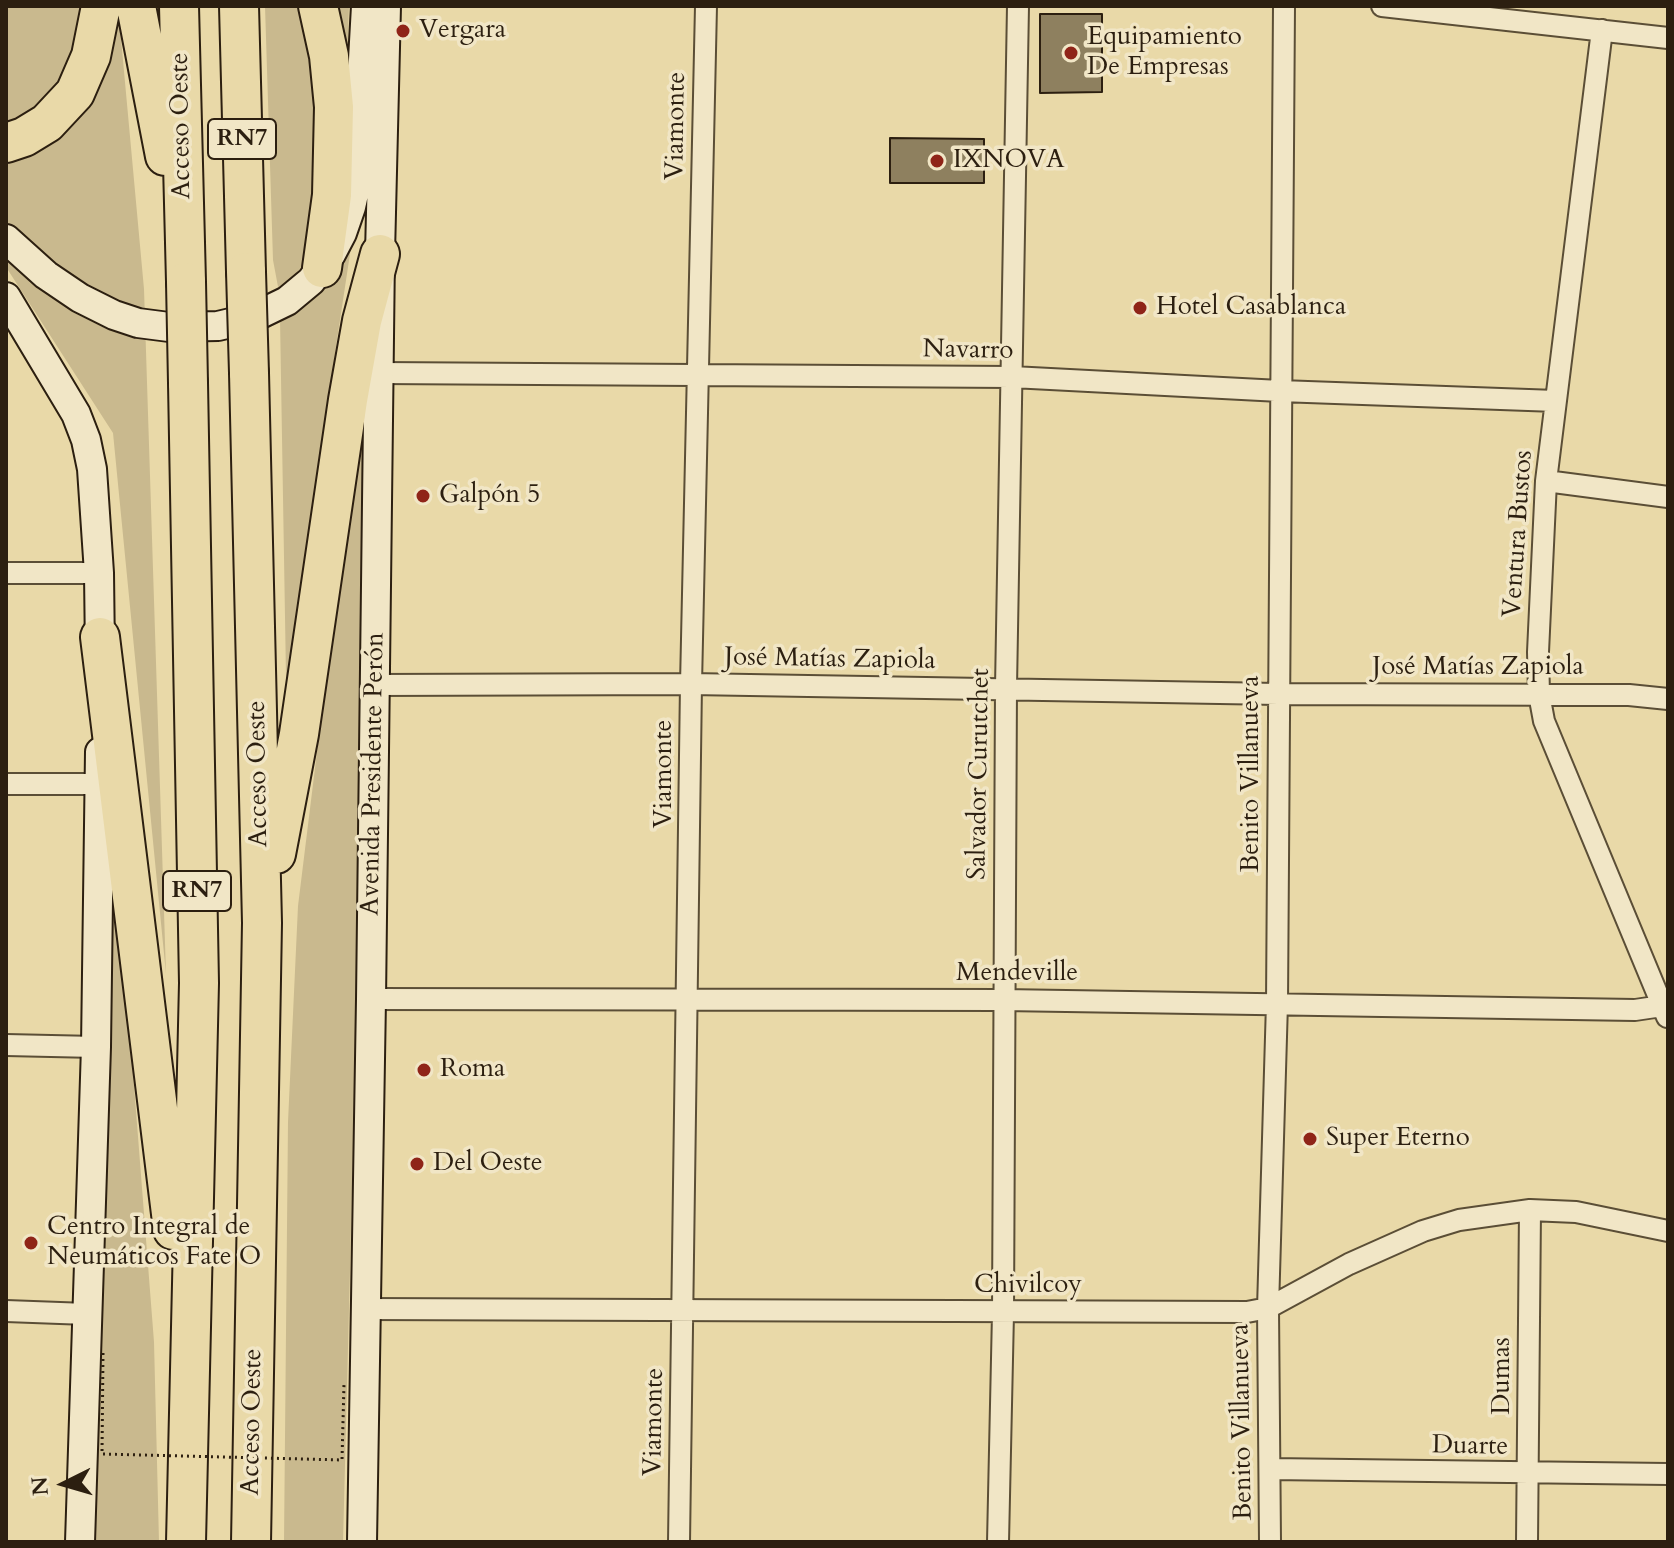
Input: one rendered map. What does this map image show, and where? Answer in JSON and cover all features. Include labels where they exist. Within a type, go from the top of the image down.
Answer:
[{"type":"highway","points":[[6,143],[24,137],[47,123],[75,93],[91,56],[101,6]]},
{"type":"highway","points":[[136,6],[185,264]]},
{"type":"highway","name":"Acceso Oeste","points":[[179,6],[199,983],[186,1542]]},
{"type":"highway","name":"Acceso Oeste","points":[[239,6],[262,923],[251,1542]]},
{"type":"highway","points":[[318,6],[329,56],[334,107],[332,195],[322,268]]},
{"type":"highway","points":[[262,923],[299,734],[348,400],[362,321],[380,254]]},
{"type":"highway","points":[[100,637],[125,858],[171,1208],[187,1399]]},
{"type":"street","points":[[6,239],[46,275],[91,305],[138,323],[169,327],[218,326],[264,313],[303,289],[322,268],[342,233],[356,185],[366,6]]},
{"type":"street","name":"Avenida Presidente Perón","points":[[362,1542],[386,6]]},
{"type":"street","name":"Viamonte","points":[[679,1542],[689,1000],[691,684],[706,6]]},
{"type":"street","name":"Salvador Curutchet","points":[[998,1542],[1003,1313],[1006,687],[1018,6]]},
{"type":"street","name":"Benito Villanueva","points":[[1270,1542],[1268,1308],[1277,1003],[1284,6]]},
{"type":"street","points":[[1382,6],[1562,16],[1602,30],[1668,38]]},
{"type":"street","name":"Ventura Bustos","points":[[1602,30],[1546,481],[1539,694],[1544,721],[1665,1013]]},
{"type":"street","points":[[6,297],[76,414],[86,440],[92,469],[99,573],[96,1047],[80,1542]]},
{"type":"street","name":"Navarro","points":[[379,373],[1012,377],[1556,401]]},
{"type":"street","points":[[1546,481],[1668,497]]},
{"type":"street","points":[[6,573],[99,573]]},
{"type":"street","name":"José Matías Zapiola","points":[[375,685],[1006,687],[1278,694],[1629,695],[1668,699]]},
{"type":"street","points":[[6,784],[100,784]]},
{"type":"street","name":"Mendeville","points":[[371,999],[1003,1000],[1635,1010],[1665,1013]]},
{"type":"street","points":[[6,1045],[96,1047]]},
{"type":"street","name":"Chivilcoy","points":[[364,1309],[1247,1312],[1268,1308],[1349,1264],[1423,1231],[1459,1220],[1530,1210],[1576,1212],[1668,1231]]},
{"type":"street","name":"Dumas","points":[[1527,1542],[1530,1210]]},
{"type":"street","points":[[6,1311],[87,1314]]},
{"type":"street","name":"Duarte","points":[[1270,1469],[1668,1474]]},
{"type":"path","points":[[103,1353],[102,1454],[342,1460],[344,1384]]},
{"type":"shaded area","points":[[6,6],[118,6],[144,289],[166,974],[113,433],[6,267]]},
{"type":"shaded area","points":[[265,6],[349,6],[346,87],[317,211],[304,264],[279,292],[273,260]]},
{"type":"shaded area","points":[[353,234],[335,353],[287,736],[280,318]]},
{"type":"shaded area","points":[[364,405],[360,880],[343,1542],[284,1542],[288,1122],[298,906],[334,614]]},
{"type":"shaded area","points":[[105,825],[130,1034],[154,1342],[159,1542],[90,1542]]},
{"type":"building","name":"Equipamiento De Empresas","points":[[1040,14],[1102,14],[1102,92],[1040,93]]},
{"type":"building","name":"IXNOVA","points":[[890,138],[984,139],[984,183],[890,183]]},
{"type":"place","name":"Vergara","points":[[403,31]]},
{"type":"place","name":"Equipamiento De Empresas","points":[[1071,53]]},
{"type":"place","name":"IXNOVA","points":[[937,161]]},
{"type":"place","name":"Hotel Casablanca","points":[[1140,308]]},
{"type":"place","name":"Galpón 5","points":[[423,496]]},
{"type":"place","name":"Roma","points":[[424,1070]]},
{"type":"place","name":"Super Eterno","points":[[1310,1139]]},
{"type":"place","name":"Del Oeste","points":[[417,1164]]},
{"type":"place","name":"Centro Integral de Neumáticos Fate O","points":[[31,1243]]}]
